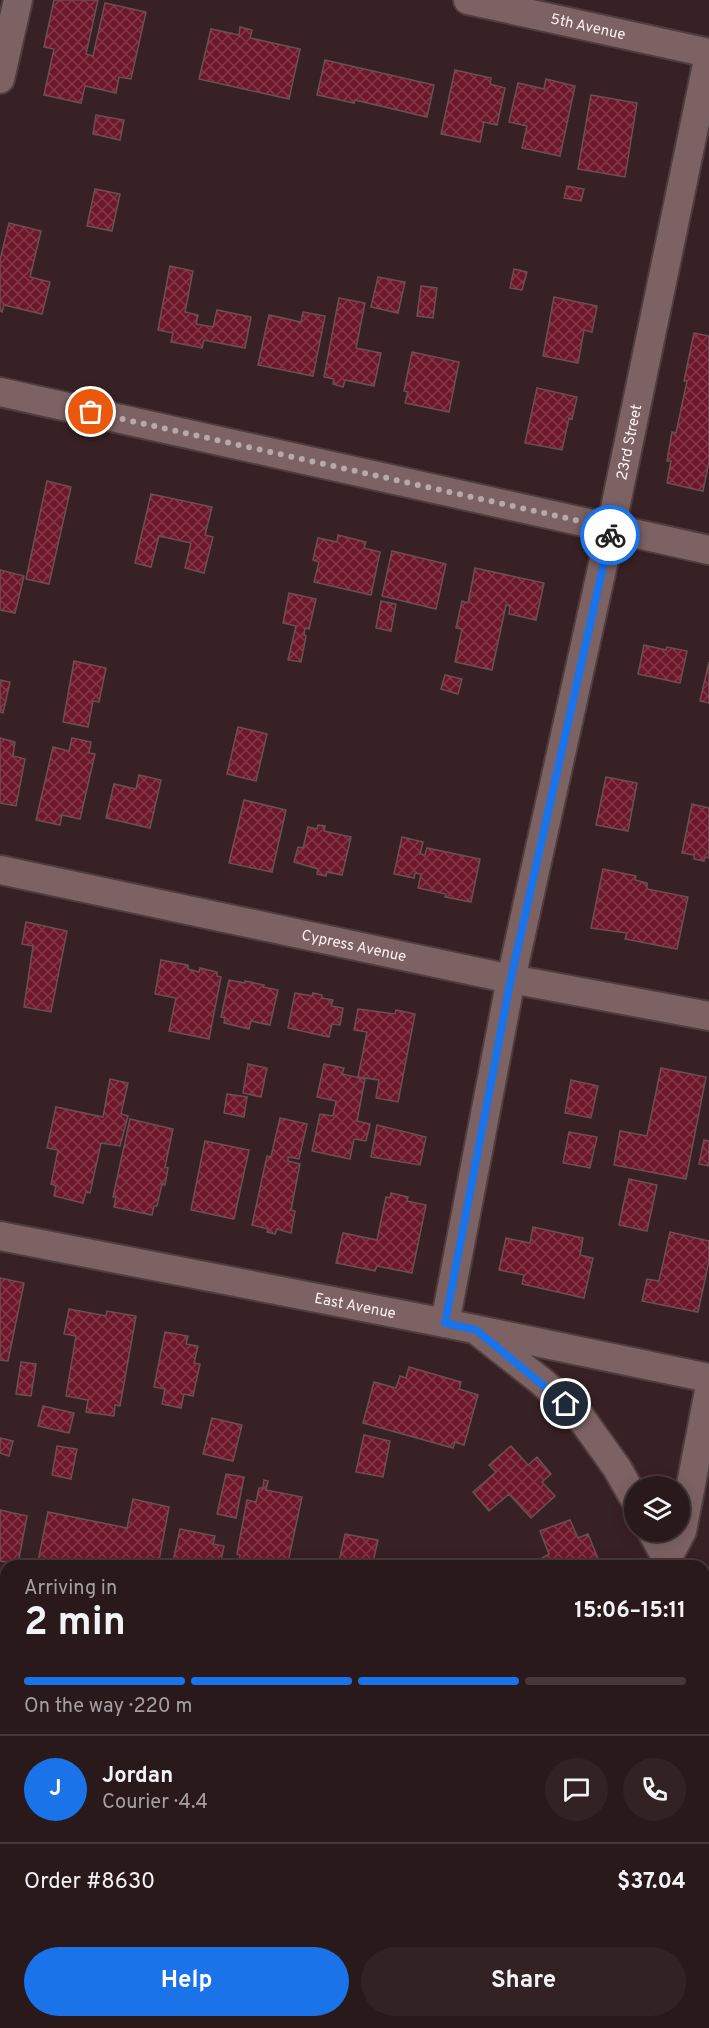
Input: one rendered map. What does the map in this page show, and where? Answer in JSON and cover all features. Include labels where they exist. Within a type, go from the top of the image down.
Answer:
[{"type":"street","points":[[0,79],[18,0]]},
{"type":"street","name":"5th Avenue","points":[[468,0],[709,54]]},
{"type":"street","name":"23rd Street","points":[[445,1323],[511,978],[611,528],[709,54]]},
{"type":"street","points":[[0,392],[709,550]]},
{"type":"street","name":"Cypress Avenue","points":[[0,870],[511,978],[709,1016]]},
{"type":"street","name":"East Avenue","points":[[0,1236],[445,1323],[709,1378]]},
{"type":"street","points":[[476,1330],[541,1381],[579,1415],[624,1480]]},
{"type":"street","points":[[668,1560],[682,1531],[709,1391]]},
{"type":"street","points":[[657,1542],[666,1560]]},
{"type":"building","points":[[54,0],[98,0],[86,54],[93,56],[105,3],[146,12],[131,79],[119,77],[116,93],[85,86],[81,103],[44,95],[54,49],[44,47]]},
{"type":"building","points":[[240,27],[252,30],[250,38],[300,49],[289,99],[199,79],[211,29],[239,35]]},
{"type":"building","points":[[325,60],[434,85],[427,117],[355,100],[354,103],[317,95]]},
{"type":"building","points":[[455,70],[491,78],[490,84],[505,88],[497,125],[484,122],[480,142],[441,134]]},
{"type":"building","points":[[546,79],[575,86],[560,156],[522,148],[527,126],[509,122],[518,83],[544,89]]},
{"type":"building","points":[[591,95],[637,103],[625,177],[578,169]]},
{"type":"building","points":[[96,115],[124,120],[120,140],[93,134]]},
{"type":"building","points":[[567,186],[584,189],[581,201],[564,198]]},
{"type":"building","points":[[95,189],[120,194],[112,231],[87,226]]},
{"type":"building","points":[[9,223],[41,231],[30,277],[50,282],[42,314],[4,305],[2,312],[0,311],[0,260]]},
{"type":"building","points":[[170,266],[193,271],[185,312],[198,315],[196,324],[213,327],[217,310],[251,317],[245,348],[204,340],[202,348],[171,342],[173,333],[158,330]]},
{"type":"building","points":[[514,269],[527,272],[522,290],[510,288]]},
{"type":"building","points":[[378,277],[405,282],[398,313],[371,307]]},
{"type":"building","points":[[421,286],[437,288],[433,318],[417,316]]},
{"type":"building","points":[[554,297],[597,306],[592,332],[584,330],[578,363],[543,356]]},
{"type":"building","points":[[339,298],[365,303],[356,348],[381,353],[374,386],[345,380],[343,387],[333,384],[334,379],[324,377]]},
{"type":"building","points":[[303,312],[325,316],[313,376],[258,365],[269,315],[301,322]]},
{"type":"building","points":[[694,333],[709,336],[709,462],[703,491],[667,483],[671,461],[667,461],[672,432],[676,433]]},
{"type":"building","points":[[412,352],[459,362],[449,412],[405,403],[408,392],[404,391]]},
{"type":"building","points":[[537,388],[577,397],[572,419],[569,418],[562,450],[525,443]]},
{"type":"building","points":[[47,481],[71,487],[49,584],[26,579]]},
{"type":"building","points":[[151,494],[212,507],[205,535],[213,537],[204,573],[185,568],[191,543],[159,536],[151,567],[135,563]]},
{"type":"building","points":[[338,535],[366,542],[364,548],[380,552],[371,595],[314,582],[319,562],[313,560],[318,538],[337,542]]},
{"type":"building","points":[[392,551],[446,564],[436,609],[382,596]]},
{"type":"building","points":[[475,568],[544,583],[536,620],[509,614],[510,606],[506,605],[492,670],[455,662],[462,629],[456,628],[462,601],[468,603]]},
{"type":"building","points":[[0,570],[24,576],[15,613],[0,610]]},
{"type":"building","points":[[289,593],[316,599],[309,629],[305,628],[304,635],[306,636],[301,662],[288,660],[296,626],[283,623]]},
{"type":"building","points":[[381,601],[396,604],[391,631],[376,628]]},
{"type":"building","points":[[644,645],[666,650],[667,647],[687,651],[680,683],[638,674]]},
{"type":"building","points":[[74,661],[106,668],[99,702],[93,701],[88,727],[63,722]]},
{"type":"building","points":[[709,662],[709,703],[700,701]]},
{"type":"building","points":[[445,675],[462,679],[458,694],[441,689]]},
{"type":"building","points":[[0,680],[10,682],[3,713],[0,712]]},
{"type":"building","points":[[238,727],[267,734],[256,781],[227,774]]},
{"type":"building","points":[[0,738],[15,742],[13,756],[25,759],[16,806],[0,803]]},
{"type":"building","points":[[72,738],[91,742],[89,753],[95,754],[80,819],[62,815],[60,825],[36,820],[53,747],[69,751]]},
{"type":"building","points":[[139,775],[161,780],[150,828],[106,818],[114,784],[136,789]]},
{"type":"building","points":[[606,777],[637,783],[628,831],[596,825]]},
{"type":"building","points":[[244,800],[286,810],[272,872],[229,863]]},
{"type":"building","points":[[692,804],[709,808],[709,858],[705,857],[704,861],[694,859],[694,855],[682,853]]},
{"type":"building","points":[[318,825],[325,826],[324,831],[351,837],[342,875],[327,872],[326,876],[317,874],[318,869],[294,862],[298,847],[303,848],[308,827],[317,829]]},
{"type":"building","points":[[402,837],[423,842],[420,854],[425,855],[427,848],[480,859],[471,902],[445,897],[446,894],[418,888],[421,874],[415,873],[414,878],[394,874]]},
{"type":"building","points":[[603,869],[636,876],[635,880],[647,883],[647,889],[688,897],[677,949],[625,939],[627,933],[591,928]]},
{"type":"building","points":[[26,922],[67,931],[51,1012],[24,1007],[33,946],[22,944]]},
{"type":"building","points":[[161,960],[188,965],[188,969],[199,972],[200,968],[217,972],[217,976],[221,977],[209,1039],[169,1031],[176,998],[155,994]]},
{"type":"building","points":[[229,980],[245,983],[245,981],[278,990],[270,1025],[251,1021],[249,1029],[224,1023],[225,1018],[221,1017]]},
{"type":"building","points":[[295,993],[322,995],[322,998],[333,1000],[331,1006],[343,1008],[340,1025],[332,1024],[329,1037],[288,1028]]},
{"type":"building","points":[[358,1009],[395,1014],[396,1010],[415,1014],[398,1102],[376,1098],[379,1080],[358,1077],[367,1032],[354,1030]]},
{"type":"building","points":[[248,1064],[267,1068],[261,1097],[243,1093]]},
{"type":"building","points":[[324,1064],[344,1068],[342,1074],[365,1079],[357,1121],[370,1124],[366,1141],[354,1139],[350,1159],[312,1151],[320,1114],[333,1116],[336,1101],[317,1097]]},
{"type":"building","points":[[661,1068],[706,1077],[686,1179],[614,1165],[620,1131],[647,1136]]},
{"type":"building","points":[[110,1079],[128,1083],[121,1114],[128,1116],[120,1146],[101,1143],[90,1193],[86,1192],[83,1203],[54,1196],[56,1186],[51,1184],[58,1150],[47,1148],[56,1107],[103,1117]]},
{"type":"building","points":[[571,1080],[598,1086],[591,1118],[565,1113]]},
{"type":"building","points":[[227,1094],[247,1097],[244,1117],[224,1113]]},
{"type":"building","points":[[280,1118],[307,1124],[299,1159],[288,1157],[288,1161],[300,1164],[291,1210],[295,1211],[291,1233],[277,1229],[275,1234],[267,1232],[268,1229],[252,1225],[267,1156],[271,1157]]},
{"type":"building","points":[[130,1119],[173,1129],[165,1167],[168,1168],[165,1185],[162,1184],[157,1206],[154,1206],[152,1215],[114,1207],[116,1197],[113,1197]]},
{"type":"building","points":[[377,1125],[426,1137],[420,1165],[371,1157]]},
{"type":"building","points":[[569,1132],[597,1137],[590,1168],[563,1163]]},
{"type":"building","points":[[704,1140],[709,1141],[709,1166],[699,1164]]},
{"type":"building","points":[[205,1141],[249,1150],[234,1219],[191,1210]]},
{"type":"building","points":[[629,1179],[657,1185],[647,1231],[619,1225]]},
{"type":"building","points":[[391,1193],[408,1197],[407,1201],[426,1205],[412,1273],[377,1266],[375,1271],[336,1263],[343,1233],[377,1240],[386,1197],[390,1198]]},
{"type":"building","points":[[533,1227],[583,1238],[580,1255],[593,1258],[584,1298],[522,1284],[524,1275],[499,1270],[506,1238],[530,1243]]},
{"type":"building","points":[[670,1232],[709,1241],[709,1261],[698,1312],[642,1301],[647,1279],[659,1281]]},
{"type":"building","points":[[0,1278],[24,1283],[8,1361],[0,1360]]},
{"type":"building","points":[[69,1309],[106,1316],[107,1311],[136,1316],[120,1406],[115,1405],[114,1416],[86,1412],[88,1400],[66,1396],[76,1336],[64,1334]]},
{"type":"building","points":[[165,1332],[188,1336],[186,1344],[198,1346],[194,1363],[200,1364],[193,1396],[184,1394],[181,1408],[162,1404],[165,1389],[154,1387]]},
{"type":"building","points":[[21,1362],[36,1364],[31,1396],[16,1394]]},
{"type":"building","points":[[409,1367],[461,1382],[459,1389],[478,1395],[464,1445],[455,1442],[453,1448],[363,1423],[374,1382],[396,1388],[400,1376],[406,1378]]},
{"type":"building","points":[[43,1406],[74,1413],[69,1433],[38,1426]]},
{"type":"building","points":[[212,1418],[242,1425],[233,1461],[203,1454]]},
{"type":"building","points":[[364,1435],[390,1441],[383,1477],[356,1472]]},
{"type":"building","points":[[0,1438],[13,1441],[9,1456],[0,1453]]},
{"type":"building","points":[[57,1446],[77,1449],[71,1479],[52,1475]]},
{"type":"building","points":[[511,1446],[528,1465],[537,1457],[551,1474],[542,1482],[555,1496],[531,1518],[509,1494],[489,1511],[473,1492],[496,1472],[489,1465]]},
{"type":"building","points":[[226,1474],[244,1477],[236,1518],[217,1514]]},
{"type":"building","points":[[264,1480],[268,1481],[266,1490],[302,1497],[288,1560],[239,1560],[240,1555],[237,1554],[247,1500],[256,1502],[259,1488],[263,1488]]},
{"type":"building","points":[[133,1499],[169,1507],[159,1560],[38,1560],[48,1512],[127,1528]]},
{"type":"building","points":[[0,1510],[27,1516],[19,1560],[0,1560]]},
{"type":"building","points":[[570,1520],[578,1538],[588,1534],[599,1560],[542,1560],[542,1558],[549,1554],[540,1531]]},
{"type":"building","points":[[180,1529],[215,1536],[213,1544],[224,1546],[221,1560],[173,1560]]},
{"type":"building","points":[[345,1534],[378,1540],[373,1560],[339,1560]]},
{"type":"way so far","points":[[91,412],[611,528],[610,535]]},
{"type":"route","points":[[566,1404],[541,1381],[476,1330],[445,1323],[511,978],[610,535]]}]
